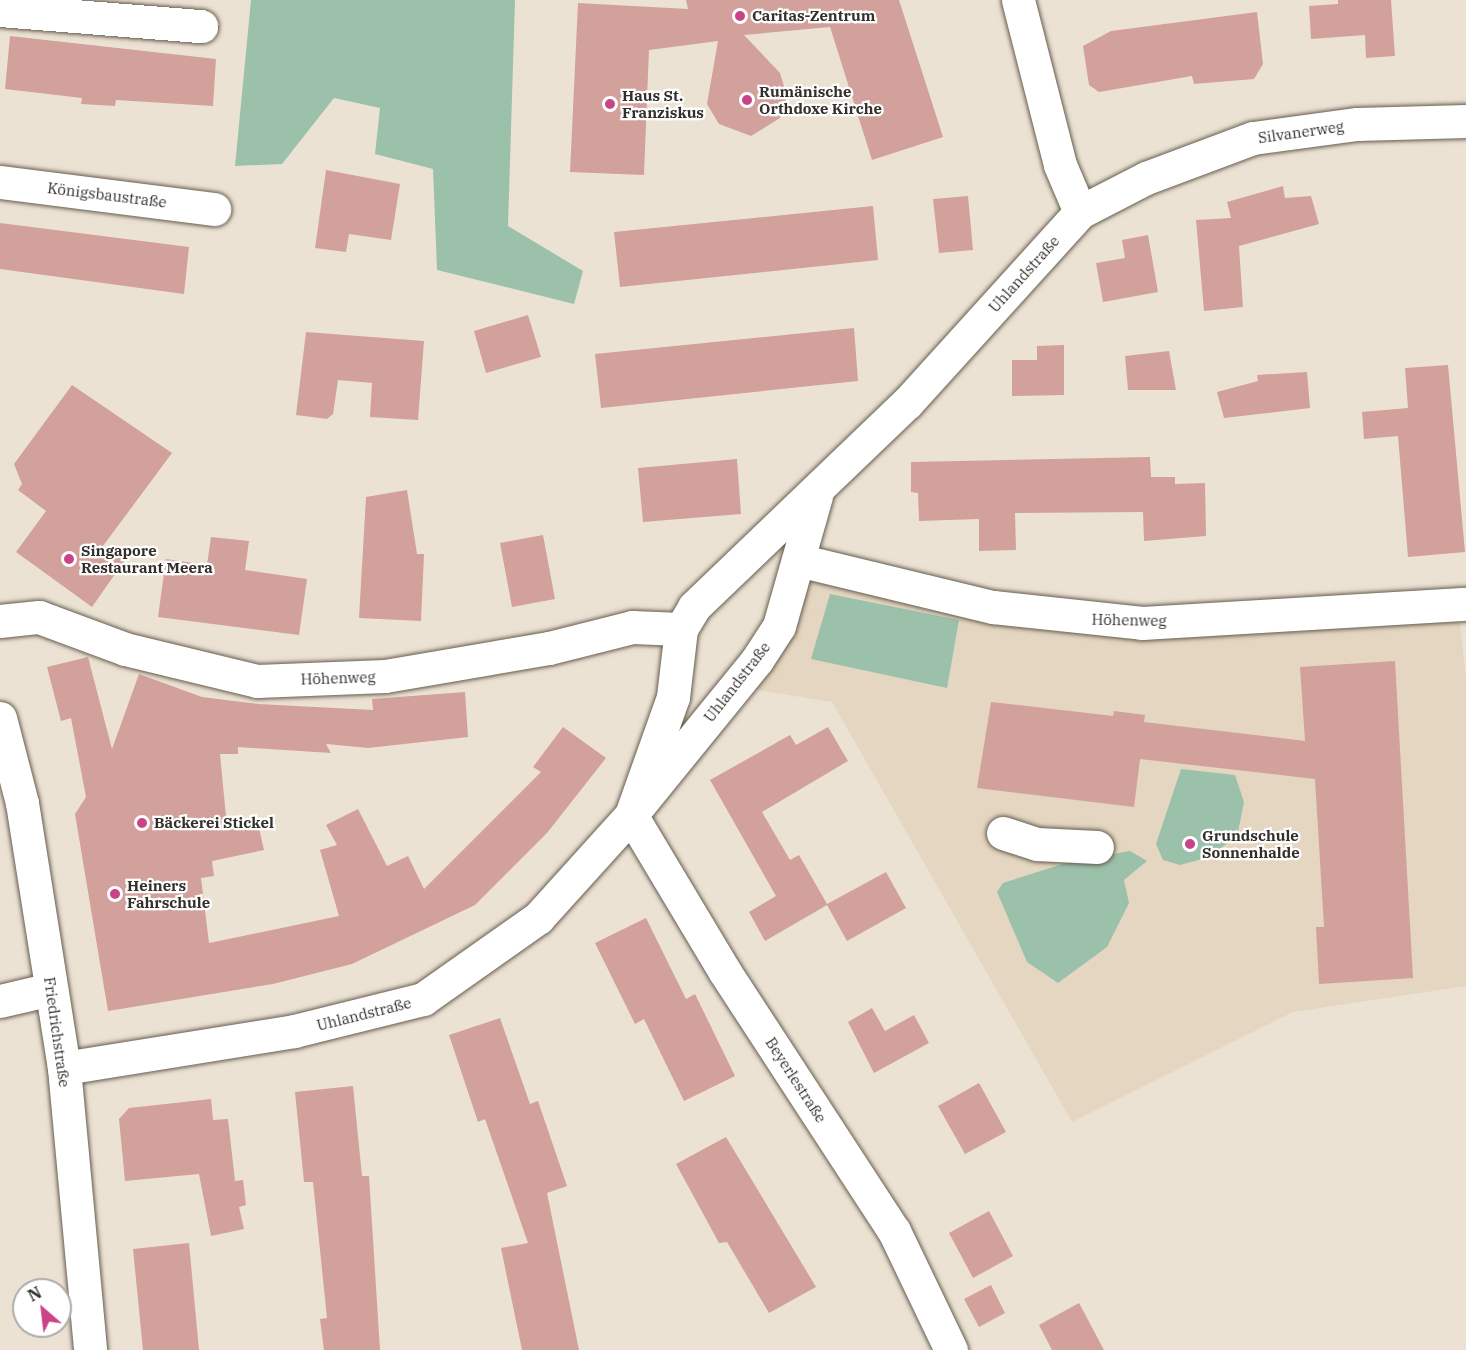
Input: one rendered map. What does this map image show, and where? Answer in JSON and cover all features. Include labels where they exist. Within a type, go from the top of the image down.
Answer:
[{"type":"street","points":[[1018,0],[1060,165],[1080,212]]},
{"type":"street","points":[[0,10],[201,26]]},
{"type":"street","name":"Silvanerweg","points":[[1080,212],[1146,178],[1253,138],[1358,124],[1466,121]]},
{"type":"street","name":"Königsbaustraße","points":[[0,182],[214,209]]},
{"type":"street","name":"Uhlandstraße","points":[[631,815],[673,698],[681,629],[713,584],[816,496],[1080,212]]},
{"type":"street","name":"Uhlandstraße","points":[[64,1068],[294,1031],[423,999],[538,918],[631,815],[757,660],[779,626],[816,496]]},
{"type":"street","name":"Höhenweg","points":[[798,560],[993,607],[1142,623],[1466,604]]},
{"type":"street","name":"Höhenweg","points":[[0,621],[39,617],[125,649],[257,681],[385,676],[549,648],[632,627],[681,629]]},
{"type":"street","name":"Friedrichstraße","points":[[0,718],[22,802],[64,1068],[90,1350]]},
{"type":"street","name":"Beyerlestraße","points":[[631,815],[725,972],[894,1231],[951,1350]]},
{"type":"street","points":[[1003,833],[1036,844],[1097,847]]},
{"type":"street","points":[[0,1001],[51,989]]},
{"type":"shaded area","name":"Grundschule Sonnenhalde","points":[[798,560],[1063,618],[1458,604],[1466,679],[1466,986],[1293,1012],[1072,1122],[832,702],[732,686]]},
{"type":"green space","points":[[251,0],[515,0],[508,226],[583,271],[574,304],[437,270],[433,169],[375,154],[380,108],[334,98],[282,164],[235,166]]},
{"type":"green space","points":[[830,594],[959,620],[947,688],[811,659]]},
{"type":"green space","points":[[1181,769],[1235,775],[1244,802],[1237,837],[1206,858],[1180,865],[1163,860],[1156,844]]},
{"type":"green space","points":[[1130,851],[1147,861],[1124,880],[1129,903],[1107,947],[1058,983],[1027,962],[997,892],[1003,883],[1069,862]]},
{"type":"building","points":[[686,0],[899,0],[943,137],[872,160],[830,27],[744,35],[780,73],[787,96],[780,118],[751,136],[719,124],[707,104],[718,41],[649,50],[644,175],[570,172],[578,3],[688,9]]},
{"type":"building","points":[[1338,0],[1391,0],[1395,56],[1366,58],[1365,35],[1311,39],[1309,6],[1338,4]]},
{"type":"building","points":[[1257,12],[1263,64],[1254,79],[1194,84],[1192,76],[1099,92],[1089,85],[1083,46],[1111,31]]},
{"type":"building","points":[[10,36],[216,59],[213,106],[116,100],[115,106],[81,104],[82,98],[5,89]]},
{"type":"building","points":[[326,170],[400,184],[391,240],[349,234],[346,252],[315,248]]},
{"type":"building","points":[[1283,186],[1285,198],[1311,196],[1319,224],[1239,246],[1243,307],[1204,311],[1196,220],[1231,218],[1227,202]]},
{"type":"building","points":[[968,196],[973,250],[939,253],[933,199]]},
{"type":"building","points":[[873,206],[878,260],[620,287],[614,232]]},
{"type":"building","points":[[0,223],[189,247],[184,294],[0,269]]},
{"type":"building","points":[[1148,235],[1158,292],[1103,302],[1096,263],[1125,258],[1122,240]]},
{"type":"building","points":[[528,315],[541,357],[486,373],[474,331]]},
{"type":"building","points":[[854,328],[858,381],[601,408],[595,354]]},
{"type":"building","points":[[306,332],[424,341],[418,420],[370,417],[372,383],[338,380],[333,414],[327,419],[296,415]]},
{"type":"building","points":[[1064,345],[1064,395],[1012,396],[1012,360],[1037,360],[1037,346]]},
{"type":"building","points":[[1169,351],[1176,390],[1128,390],[1125,356]]},
{"type":"building","points":[[1448,365],[1465,552],[1408,557],[1398,436],[1364,439],[1362,412],[1408,408],[1405,368]]},
{"type":"building","points":[[1307,372],[1310,408],[1224,418],[1217,392],[1258,381],[1257,375]]},
{"type":"building","points":[[72,385],[172,453],[100,550],[129,554],[92,607],[16,552],[46,511],[18,490],[22,484],[14,464]]},
{"type":"building","points":[[1150,457],[1151,477],[1175,477],[1175,484],[1205,483],[1206,536],[1144,541],[1143,512],[1015,513],[1016,550],[979,551],[979,519],[919,521],[918,493],[911,492],[911,462]]},
{"type":"building","points":[[737,459],[741,514],[643,522],[638,468]]},
{"type":"building","points":[[407,490],[417,554],[424,554],[421,621],[359,618],[366,497]]},
{"type":"building","points":[[543,535],[555,599],[512,607],[500,543]]},
{"type":"building","points":[[211,537],[249,541],[245,570],[307,579],[299,635],[158,617],[166,559],[207,565]]},
{"type":"building","points":[[88,657],[112,749],[139,674],[202,697],[258,704],[373,710],[372,699],[465,692],[468,737],[368,748],[326,744],[331,753],[238,747],[238,754],[220,754],[227,827],[257,819],[264,850],[212,861],[214,876],[201,878],[209,943],[339,916],[320,850],[337,845],[326,825],[358,809],[387,866],[408,856],[424,889],[541,772],[533,767],[563,727],[606,758],[547,833],[475,905],[352,964],[273,984],[108,1011],[75,814],[86,797],[71,718],[61,721],[47,667]]},
{"type":"building","points":[[1395,661],[1413,978],[1319,984],[1316,927],[1324,927],[1315,779],[1140,759],[1134,807],[977,788],[991,702],[1113,716],[1114,711],[1145,715],[1144,722],[1305,741],[1300,667]]},
{"type":"building","points":[[828,727],[848,761],[762,812],[790,860],[799,855],[827,904],[886,872],[906,908],[847,941],[827,905],[765,941],[749,912],[776,896],[710,780],[790,735],[796,745]]},
{"type":"building","points":[[646,918],[686,999],[695,994],[735,1076],[684,1101],[644,1019],[635,1024],[595,943]]},
{"type":"building","points":[[872,1008],[885,1031],[914,1015],[929,1043],[874,1073],[848,1022]]},
{"type":"building","points":[[500,1018],[530,1104],[538,1101],[567,1186],[547,1193],[579,1350],[522,1350],[501,1248],[528,1243],[485,1119],[478,1122],[449,1035]]},
{"type":"building","points":[[979,1083],[1006,1132],[965,1154],[938,1106]]},
{"type":"building","points":[[353,1086],[362,1176],[369,1176],[380,1350],[324,1350],[320,1319],[327,1318],[313,1182],[304,1182],[295,1092]]},
{"type":"building","points":[[211,1099],[213,1120],[228,1119],[235,1181],[243,1180],[246,1205],[239,1207],[244,1229],[211,1236],[199,1174],[125,1181],[119,1119],[129,1108]]},
{"type":"building","points":[[726,1137],[816,1287],[769,1313],[727,1242],[719,1243],[676,1164]]},
{"type":"building","points":[[989,1211],[1013,1256],[973,1278],[949,1233]]},
{"type":"building","points":[[189,1243],[199,1350],[143,1350],[133,1249]]},
{"type":"building","points":[[991,1285],[1005,1313],[979,1327],[964,1299]]},
{"type":"building","points":[[1079,1303],[1104,1350],[1052,1350],[1039,1325]]},
{"type":"place","name":"Caritas-Zentrum","points":[[740,16]]},
{"type":"place","name":"Rumänische Orthdoxe Kirche","points":[[747,100]]},
{"type":"place","name":"Haus St. Franziskus","points":[[610,104]]},
{"type":"place","name":"Singapore Restaurant Meera","points":[[69,559]]},
{"type":"place","name":"Bäckerei Stickel","points":[[142,823]]},
{"type":"place","name":"Grundschule Sonnenhalde","points":[[1190,844]]},
{"type":"place","name":"Heiners Fahrschule","points":[[115,894]]}]
